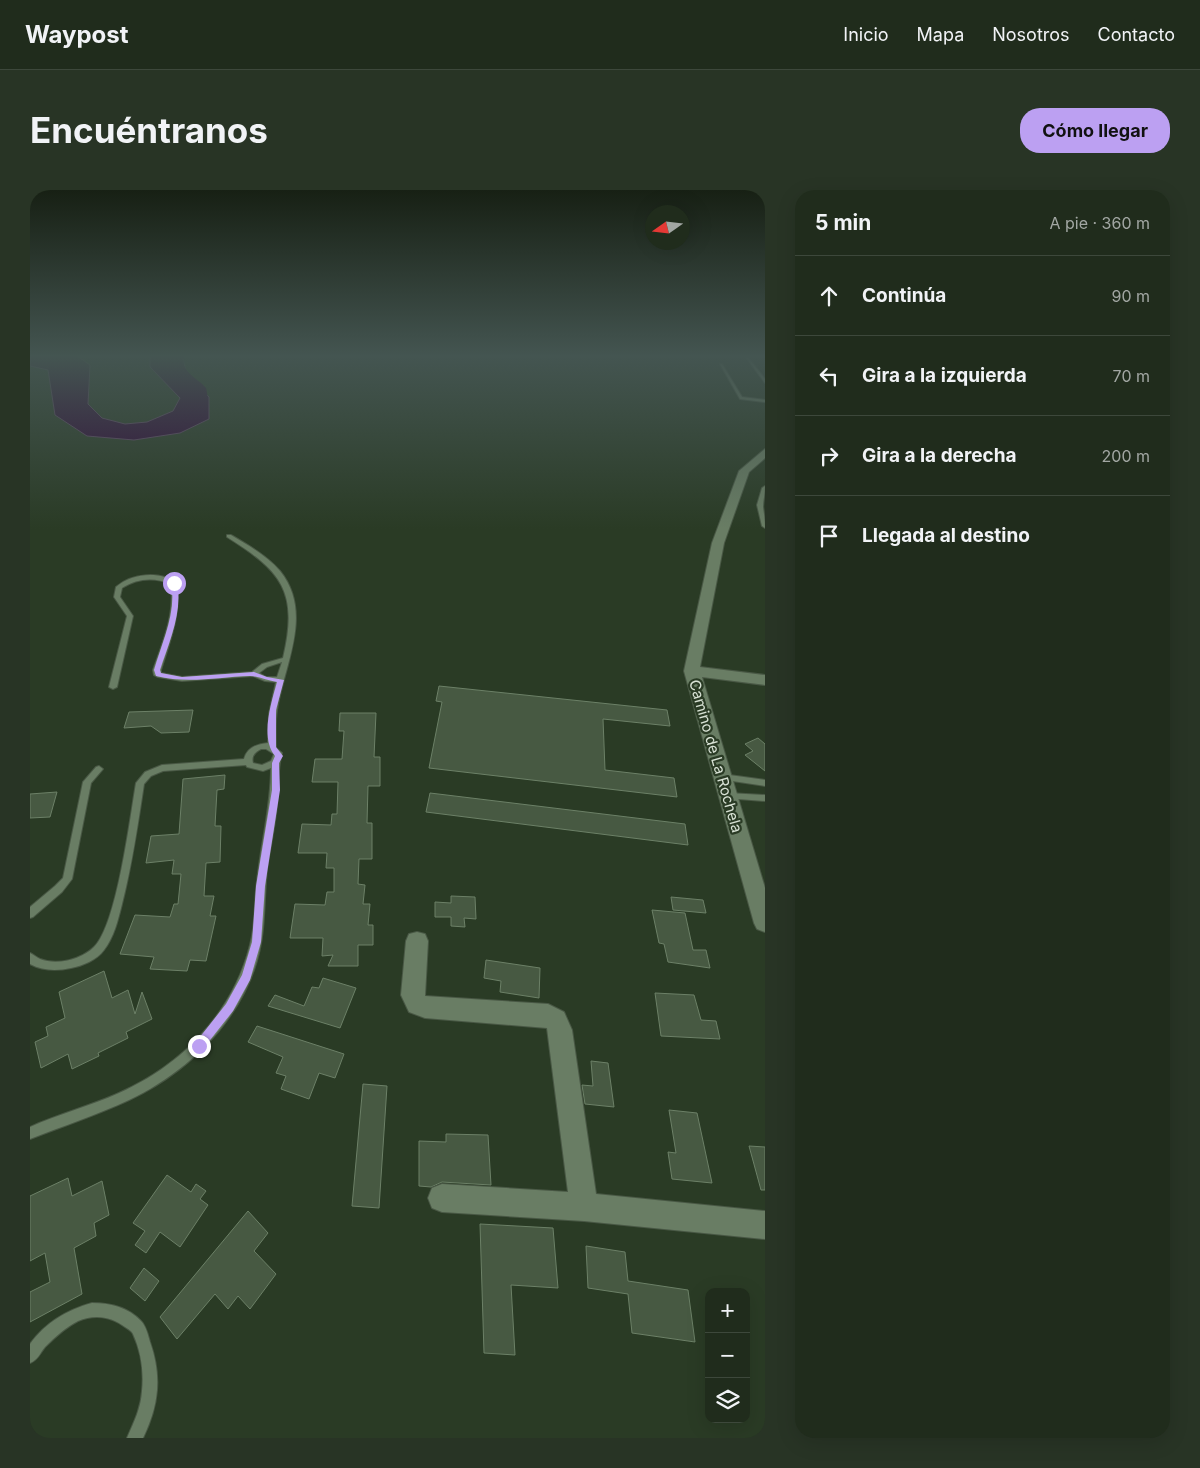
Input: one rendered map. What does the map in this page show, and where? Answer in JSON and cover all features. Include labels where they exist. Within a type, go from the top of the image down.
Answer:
[{"type":"street","name":"Camino de La Rochela","points":[[765,452],[744,471],[718,543],[692,671],[765,924]]},
{"type":"street","points":[[692,671],[765,680]]},
{"type":"street","points":[[417,941],[412,995],[417,1004],[425,1007],[548,1015],[556,1020],[560,1030],[584,1207]]},
{"type":"street","points":[[442,1198],[584,1207],[765,1226]]},
{"type":"lane","points":[[765,488],[760,505],[765,526]]},
{"type":"lane","points":[[229,536],[269,563],[283,580],[290,598],[294,627],[272,710],[272,748]]},
{"type":"lane","points":[[113,687],[130,616],[117,597],[119,588],[129,580],[146,576],[162,577],[174,583],[177,596],[157,670],[158,675],[182,680],[254,674],[265,679],[281,680]]},
{"type":"lane","points":[[254,674],[268,663],[286,659]]},
{"type":"lane","points":[[30,1133],[53,1122],[124,1096],[160,1077],[199,1046],[230,1007],[247,976],[256,942],[260,886],[276,790],[275,763],[279,756],[272,748],[263,746],[254,749],[248,755],[248,762]]},
{"type":"lane","points":[[30,958],[35,962],[51,966],[71,964],[93,953],[106,938],[116,907],[140,784],[148,774],[162,768],[248,762],[258,768],[267,767],[275,763]]},
{"type":"lane","points":[[30,914],[38,904],[60,890],[67,880],[87,782],[99,770]]},
{"type":"lane","points":[[722,777],[765,783]]},
{"type":"lane","points":[[728,796],[765,798]]},
{"type":"lane","points":[[30,1356],[40,1339],[68,1316],[94,1308],[117,1312],[137,1327],[148,1352],[152,1383],[142,1425],[135,1438]]},
{"type":"shaded area","points":[[55,413],[97,413],[102,418],[125,424],[147,422],[168,413],[209,413],[209,419],[180,433],[134,440],[87,436]]},
{"type":"building","points":[[439,686],[667,710],[670,726],[603,719],[605,770],[674,778],[677,797],[429,768],[442,702],[436,701]]},
{"type":"building","points":[[193,710],[189,732],[161,733],[151,726],[124,728],[129,712]]},
{"type":"building","points":[[340,713],[376,713],[374,757],[380,757],[380,786],[368,786],[367,823],[372,823],[372,859],[359,859],[358,884],[365,885],[363,904],[370,904],[368,925],[373,925],[373,945],[358,945],[358,966],[328,966],[333,955],[322,956],[323,938],[290,938],[295,904],[325,905],[327,892],[334,892],[334,868],[326,868],[327,853],[298,853],[302,824],[331,825],[332,814],[337,814],[338,782],[312,782],[315,759],[342,759],[344,731],[339,731]]},
{"type":"building","points":[[758,738],[765,744],[765,771],[745,755],[753,751],[745,744]]},
{"type":"building","points":[[225,775],[224,789],[217,790],[215,826],[221,826],[220,862],[206,863],[204,896],[214,896],[210,916],[216,916],[206,961],[190,960],[187,971],[150,969],[154,957],[120,954],[135,915],[170,917],[174,904],[178,904],[181,874],[172,874],[174,860],[146,863],[151,836],[179,834],[183,779]]},
{"type":"building","points":[[57,792],[50,817],[30,818],[30,794]]},
{"type":"building","points":[[430,793],[685,824],[688,845],[426,812]]},
{"type":"building","points":[[451,896],[475,897],[476,919],[464,918],[465,927],[451,926],[451,917],[435,917],[435,902],[451,903]]},
{"type":"building","points":[[671,897],[703,900],[706,913],[673,910]]},
{"type":"building","points":[[652,910],[685,913],[693,950],[706,950],[710,968],[668,962],[664,944],[659,943]]},
{"type":"building","points":[[486,960],[540,968],[539,998],[500,992],[501,981],[484,978]]},
{"type":"building","points":[[104,971],[112,998],[128,990],[135,1014],[142,992],[152,1019],[126,1032],[128,1038],[98,1053],[99,1056],[72,1069],[68,1054],[41,1068],[35,1042],[48,1036],[46,1027],[65,1018],[59,992]]},
{"type":"building","points":[[323,978],[356,988],[340,1028],[268,1006],[275,995],[304,1006],[312,987],[319,988]]},
{"type":"building","points":[[655,993],[694,995],[701,1020],[716,1021],[720,1039],[661,1036]]},
{"type":"building","points":[[257,1026],[344,1054],[335,1078],[319,1073],[309,1099],[281,1089],[286,1076],[276,1073],[283,1057],[248,1042]]},
{"type":"building","points":[[591,1061],[608,1063],[614,1107],[585,1104],[582,1085],[593,1086]]},
{"type":"building","points":[[363,1084],[387,1086],[379,1208],[352,1206]]},
{"type":"building","points":[[669,1110],[697,1113],[712,1183],[672,1179],[668,1152],[676,1153]]},
{"type":"building","points":[[446,1134],[488,1135],[491,1185],[442,1182],[431,1187],[419,1186],[419,1141],[446,1142]]},
{"type":"building","points":[[749,1146],[765,1147],[765,1190],[761,1190]]},
{"type":"building","points":[[167,1175],[191,1192],[196,1184],[206,1191],[200,1199],[208,1205],[180,1247],[160,1232],[146,1253],[135,1245],[145,1231],[133,1223]]},
{"type":"building","points":[[68,1178],[72,1196],[102,1181],[109,1215],[94,1223],[96,1236],[74,1248],[82,1294],[30,1322],[30,1292],[50,1282],[45,1253],[30,1261],[30,1196]]},
{"type":"building","points":[[248,1211],[268,1233],[254,1251],[276,1274],[250,1309],[238,1296],[228,1309],[215,1294],[177,1339],[160,1317]]},
{"type":"building","points":[[480,1224],[553,1228],[558,1288],[511,1285],[515,1355],[484,1353]]},
{"type":"building","points":[[586,1246],[625,1252],[628,1281],[688,1290],[695,1342],[632,1333],[628,1294],[588,1288]]},
{"type":"building","points":[[144,1268],[159,1281],[145,1301],[130,1288]]},
{"type":"waterway","points":[[189,421],[198,413]]},
{"type":"route","points":[[174,583],[177,596],[157,670],[158,675],[182,680],[254,674],[265,679],[281,680],[272,710],[272,748],[276,750],[279,756],[275,763],[276,790],[260,886],[256,942],[247,976],[230,1007],[199,1046]]}]
